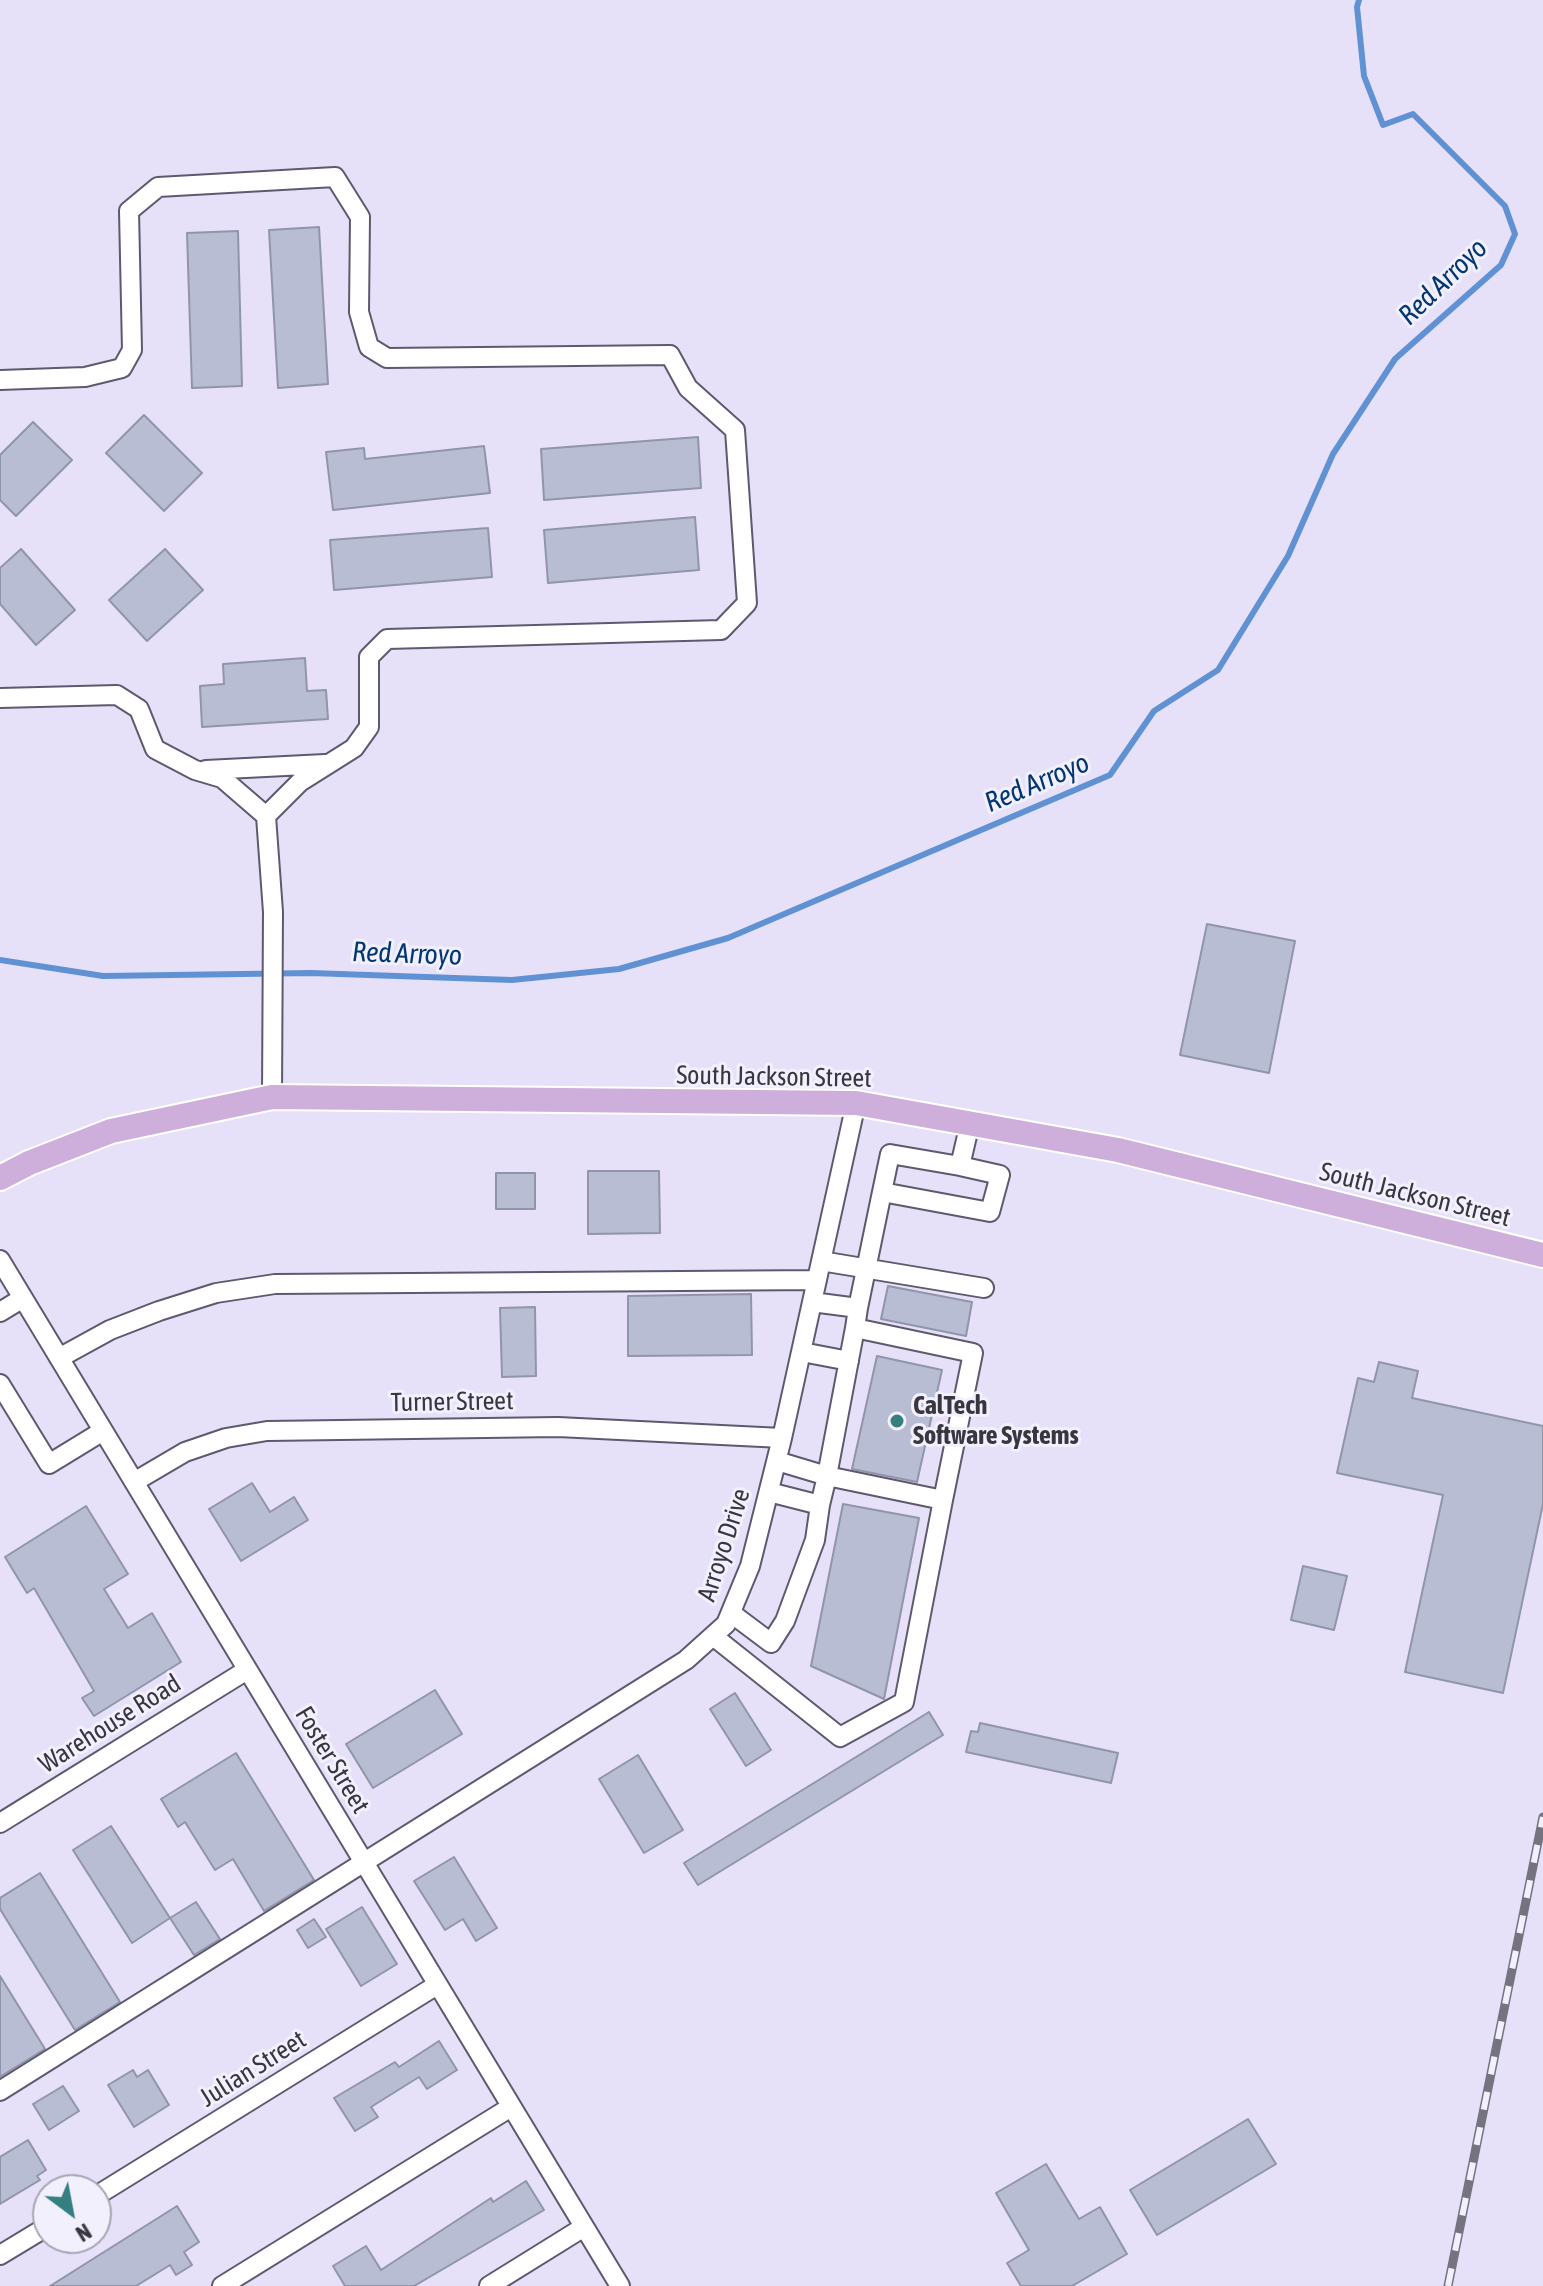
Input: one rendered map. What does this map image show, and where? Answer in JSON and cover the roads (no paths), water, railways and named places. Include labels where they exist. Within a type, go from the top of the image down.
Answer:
[{"type":"main road","name":"South Jackson Street","points":[[0,1178],[29,1163],[111,1131],[272,1097],[856,1103],[1118,1150],[1543,1255]]},
{"type":"street","points":[[0,380],[85,377],[122,368],[132,350],[129,211],[158,187],[335,177],[360,217],[359,312],[369,347],[387,358],[670,355],[688,388],[735,430],[747,603],[721,630],[387,639],[369,657],[369,727],[354,748],[300,782],[266,816]]},
{"type":"street","points":[[0,698],[117,695],[139,709],[155,749],[195,770],[222,778],[266,816],[273,912],[272,1097]]},
{"type":"street","points":[[195,770],[327,764]]},
{"type":"street","name":"Arroyo Drive","points":[[0,2091],[686,1660],[726,1624],[750,1566],[777,1461],[856,1103]]},
{"type":"street","points":[[960,1166],[970,1123]]},
{"type":"street","points":[[753,1667],[785,1621],[815,1540],[858,1308],[866,1267],[890,1154],[1000,1175],[990,1212],[882,1192]]},
{"type":"street","name":"Foster Street","points":[[0,1260],[620,2286]]},
{"type":"street","points":[[821,1261],[984,1288]]},
{"type":"street","points":[[59,1358],[110,1330],[159,1311],[216,1293],[275,1284],[817,1280]]},
{"type":"street","points":[[0,1312],[23,1298]]},
{"type":"street","points":[[812,1302],[858,1308]]},
{"type":"street","points":[[713,1636],[840,1737],[904,1702],[973,1353],[855,1328]]},
{"type":"street","points":[[802,1352],[849,1361]]},
{"type":"street","points":[[0,1384],[49,1464],[103,1431]]},
{"type":"street","name":"Turner Street","points":[[134,1482],[185,1452],[226,1438],[267,1431],[558,1427],[782,1438]]},
{"type":"street","points":[[777,1461],[827,1476],[943,1500]]},
{"type":"street","points":[[769,1492],[820,1505]]},
{"type":"street","points":[[731,1613],[771,1643]]},
{"type":"street","name":"Warehouse Road","points":[[0,1823],[247,1670]]},
{"type":"street","name":"Julian Street","points":[[112,2186],[437,1985]]},
{"type":"street","points":[[222,2286],[511,2107]]},
{"type":"street","points":[[489,2286],[584,2227]]},
{"type":"street","points":[[0,2255],[32,2236]]},
{"type":"waterway","name":"Red Arroyo","points":[[0,960],[103,976],[311,973],[512,980],[619,969],[728,938],[1110,775],[1154,711],[1218,670],[1288,556],[1333,454],[1395,359],[1501,265],[1515,234],[1505,206],[1413,114],[1383,125],[1364,76],[1357,7],[1359,0]]},
{"type":"railway","points":[[1448,2286],[1543,1817]]},
{"type":"place","name":"CalTech Software Systems","points":[[897,1421]]}]
